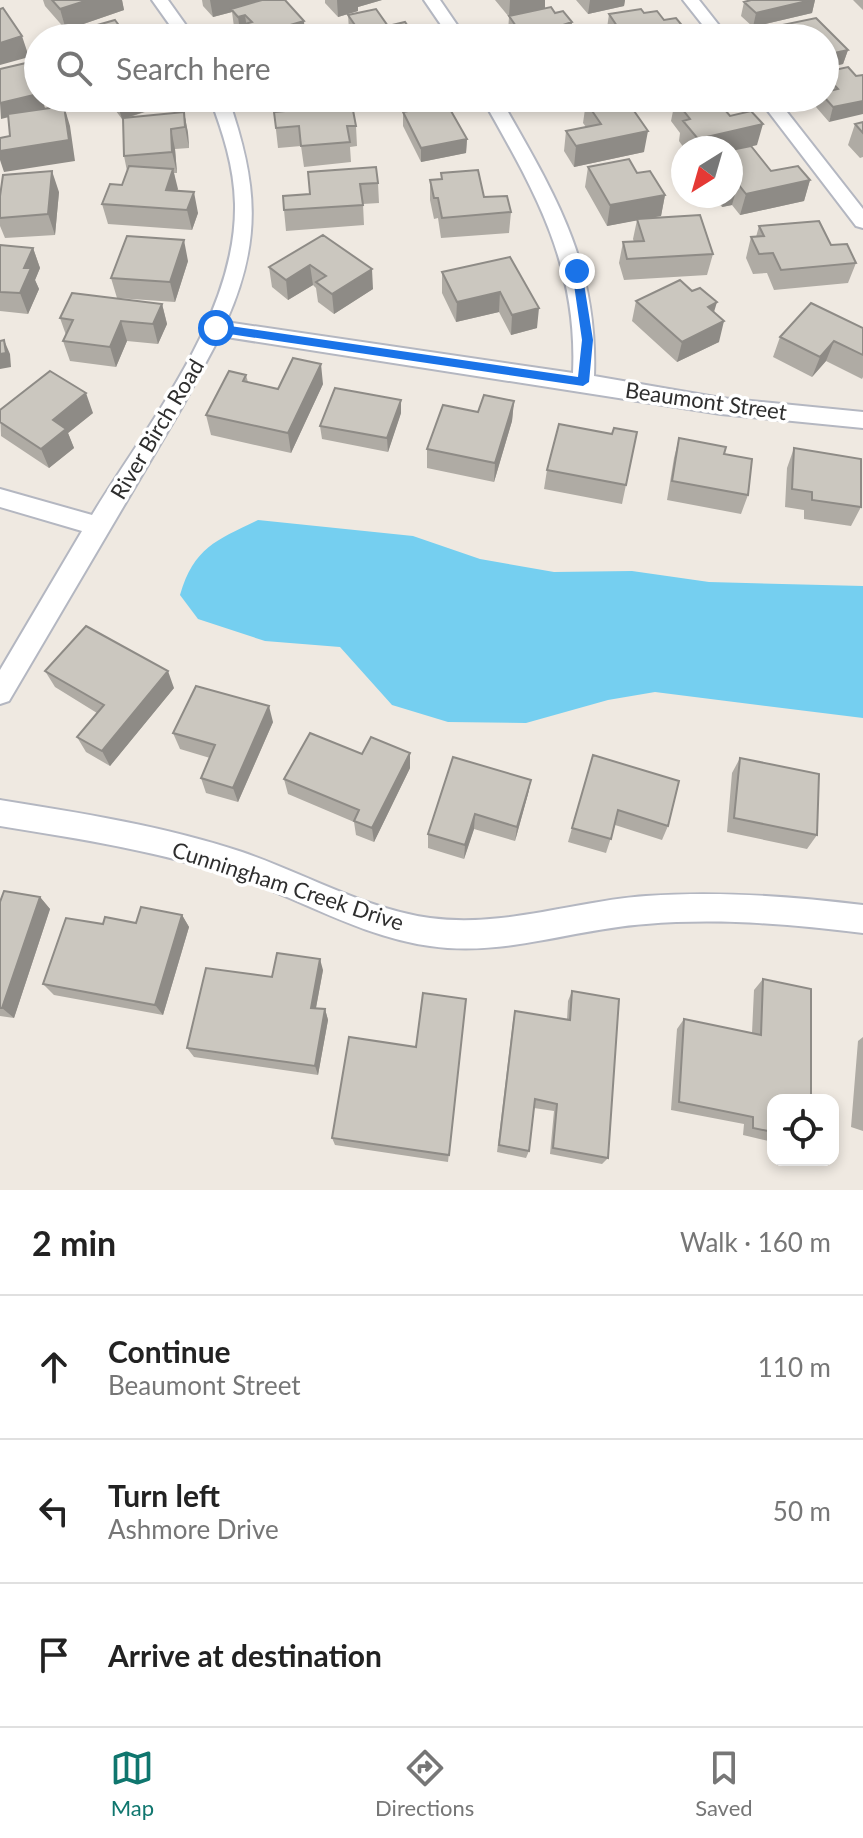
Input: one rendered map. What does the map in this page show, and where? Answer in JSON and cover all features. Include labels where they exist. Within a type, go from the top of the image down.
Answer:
[{"type":"street","points":[[160,0],[177,24]]},
{"type":"street","points":[[432,0],[448,24]]},
{"type":"street","points":[[691,0],[710,24]]},
{"type":"street","name":"River Birch Road","points":[[0,693],[216,328],[239,262],[244,213],[237,148],[224,112]]},
{"type":"street","points":[[499,112],[560,223],[577,271],[587,340],[583,382]]},
{"type":"street","points":[[778,112],[863,222]]},
{"type":"street","name":"Beaumont Street","points":[[216,328],[583,382],[721,406],[863,420]]},
{"type":"street","points":[[0,498],[97,526]]},
{"type":"street","name":"Cunningham Creek Drive","points":[[0,813],[93,828],[186,849],[243,866],[364,914],[430,932],[508,933],[644,910],[736,907],[766,907],[863,919]]},
{"type":"water","points":[[258,520],[413,536],[480,559],[554,572],[632,571],[709,582],[863,586],[863,718],[655,692],[608,700],[526,723],[448,722],[392,705],[340,647],[265,641],[198,619],[180,595],[200,555],[219,540]]},
{"type":"building","points":[[52,0],[88,0],[60,9]]},
{"type":"building","points":[[262,0],[285,0],[304,21],[294,24],[245,24],[252,22],[245,15],[238,17],[231,9]]},
{"type":"building","points":[[811,0],[756,13],[744,2]]},
{"type":"building","points":[[551,7],[555,13],[563,11],[572,22],[515,24],[509,16]]},
{"type":"building","points":[[3,8],[22,36],[0,43],[0,9]]},
{"type":"building","points":[[376,9],[387,24],[354,24],[348,15]]},
{"type":"building","points":[[641,9],[644,13],[657,11],[664,20],[676,18],[681,24],[616,24],[609,14]]},
{"type":"building","points":[[816,18],[822,24],[787,24]]},
{"type":"building","points":[[839,41],[848,50],[839,52]]},
{"type":"building","points":[[24,63],[24,97],[0,103],[0,69]]},
{"type":"building","points":[[848,67],[856,76],[863,75],[863,101],[839,106],[839,69]]},
{"type":"building","points":[[65,112],[69,140],[0,151],[0,138],[10,136],[8,114]]},
{"type":"building","points":[[184,112],[185,127],[171,129],[172,152],[124,156],[123,118]]},
{"type":"building","points":[[274,112],[353,112],[356,126],[347,126],[350,142],[301,146],[299,126],[276,128]]},
{"type":"building","points":[[403,112],[452,112],[467,139],[421,148]]},
{"type":"building","points":[[593,112],[635,112],[648,131],[576,146],[566,131],[601,124]]},
{"type":"building","points":[[684,112],[727,112],[730,116],[752,112],[763,124],[711,136],[696,136],[683,121],[690,119]]},
{"type":"building","points":[[863,122],[863,133],[855,124]]},
{"type":"building","points":[[751,146],[771,171],[798,166],[810,180],[746,194],[743,190],[743,148]]},
{"type":"building","points":[[629,159],[637,173],[650,171],[665,195],[610,205],[588,167]]},
{"type":"building","points":[[129,166],[173,169],[166,190],[194,192],[187,210],[102,204],[110,184],[122,185]]},
{"type":"building","points":[[376,167],[378,183],[360,184],[363,205],[284,210],[283,196],[310,194],[308,172]]},
{"type":"building","points":[[478,170],[484,197],[507,196],[511,212],[442,218],[430,180],[442,179],[441,173]]},
{"type":"building","points":[[52,171],[48,214],[0,218],[3,175]]},
{"type":"building","points":[[700,215],[713,254],[627,259],[623,242],[644,241],[637,219]]},
{"type":"building","points":[[819,221],[831,245],[847,244],[856,263],[781,270],[773,253],[759,254],[751,237],[764,236],[759,226]]},
{"type":"building","points":[[323,235],[372,269],[332,294],[316,282],[326,276],[310,265],[286,280],[269,267]]},
{"type":"building","points":[[127,236],[184,240],[170,282],[111,278]]},
{"type":"building","points":[[0,245],[33,248],[24,268],[31,268],[20,293],[0,292]]},
{"type":"building","points":[[510,257],[539,308],[512,315],[500,292],[457,302],[442,272]]},
{"type":"building","points":[[680,280],[692,291],[700,288],[717,302],[708,307],[724,321],[682,342],[636,301]]},
{"type":"building","points":[[72,293],[162,304],[153,324],[121,321],[110,347],[63,341],[73,320],[60,318]]},
{"type":"building","points":[[811,303],[863,328],[863,355],[834,341],[820,357],[780,337]]},
{"type":"building","points":[[4,340],[6,353],[0,354],[0,341]]},
{"type":"building","points":[[293,358],[321,364],[288,433],[206,415],[229,371],[246,375],[243,381],[278,389]]},
{"type":"building","points":[[50,371],[86,393],[53,420],[66,429],[41,449],[0,422],[0,410]]},
{"type":"building","points":[[335,388],[401,400],[387,438],[320,426]]},
{"type":"building","points":[[484,395],[514,401],[495,463],[427,449],[443,405],[478,412]]},
{"type":"building","points":[[559,424],[612,434],[614,428],[637,432],[626,485],[547,470]]},
{"type":"building","points":[[679,438],[726,447],[724,454],[752,459],[748,495],[672,481]]},
{"type":"building","points":[[794,448],[861,459],[861,507],[812,500],[812,492],[792,489]]},
{"type":"building","points":[[86,626],[168,671],[102,751],[77,737],[104,705],[45,671]]},
{"type":"building","points":[[196,686],[269,706],[233,788],[201,778],[215,745],[173,733]]},
{"type":"building","points":[[310,733],[362,754],[371,737],[410,753],[372,828],[354,821],[359,810],[284,779]]},
{"type":"building","points":[[593,755],[679,781],[668,826],[618,810],[611,839],[572,828]]},
{"type":"building","points":[[453,757],[531,780],[517,827],[475,814],[465,845],[428,834]]},
{"type":"building","points":[[740,758],[819,774],[817,835],[734,818]]},
{"type":"building","points":[[4,891],[40,897],[0,1008],[0,902]]},
{"type":"building","points":[[141,907],[182,915],[155,1005],[43,984],[66,918],[103,924],[105,917],[136,923]]},
{"type":"building","points":[[277,953],[320,959],[311,1008],[325,1009],[315,1066],[187,1048],[206,968],[272,977]]},
{"type":"building","points":[[763,979],[811,989],[811,1094],[767,1094],[767,1131],[753,1128],[753,1117],[679,1102],[684,1019],[761,1035]]},
{"type":"building","points":[[572,991],[619,999],[608,1158],[553,1148],[557,1104],[535,1099],[529,1151],[499,1145],[515,1011],[570,1020]]},
{"type":"building","points":[[423,993],[466,999],[449,1155],[332,1138],[349,1037],[416,1047]]},
{"type":"route","points":[[216,328],[583,382],[587,340],[577,271]]}]
